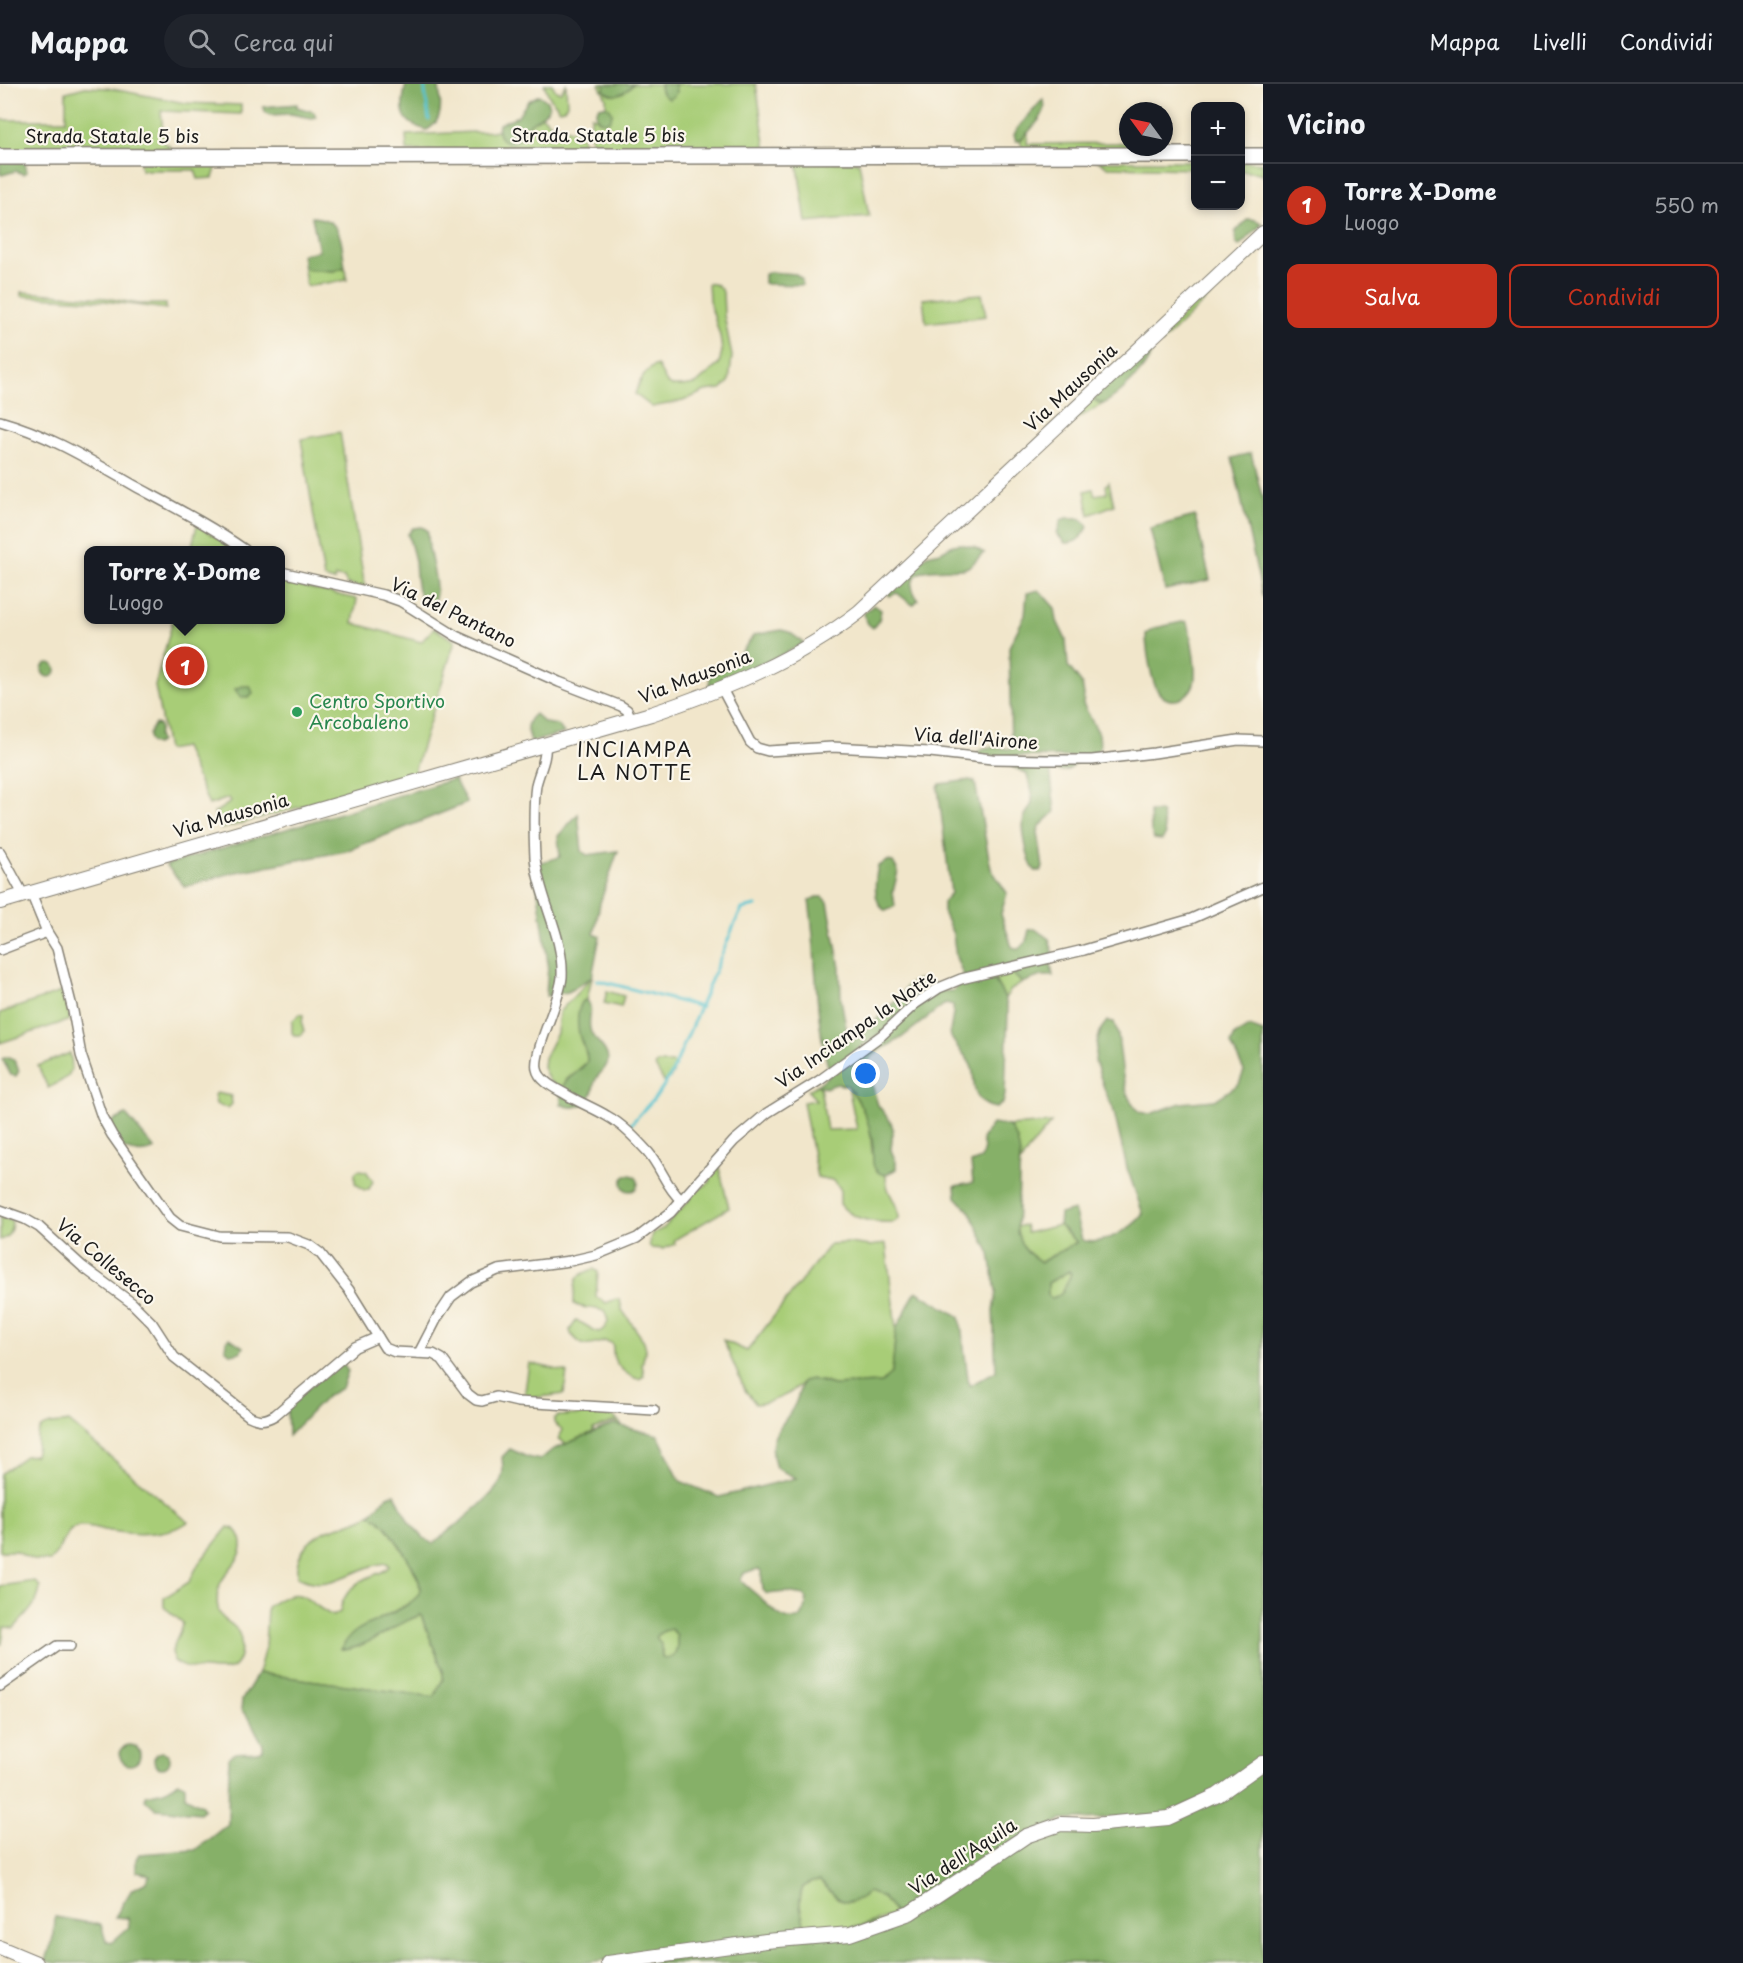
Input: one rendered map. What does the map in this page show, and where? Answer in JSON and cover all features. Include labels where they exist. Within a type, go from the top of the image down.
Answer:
[{"type":"main road","name":"Strada Statale 5 bis","points":[[0,157],[1191,155]]},
{"type":"main road","name":"Via Mausonia","points":[[0,902],[632,720],[722,689],[797,654],[836,630],[859,612],[1263,233]]},
{"type":"main road","name":"Via dell'Aquila","points":[[608,1963],[766,1941],[850,1934],[910,1913],[1026,1836],[1061,1824],[1093,1825],[1168,1818],[1218,1795],[1263,1763]]},
{"type":"main road","points":[[0,1948],[36,1963]]},
{"type":"street","points":[[0,421],[27,429],[65,447],[195,519],[239,546]]},
{"type":"street","name":"Via del Pantano","points":[[285,573],[400,601],[456,636],[528,666],[559,682],[621,706],[627,710],[632,720]]},
{"type":"street","name":"Via dell'Airone","points":[[722,689],[750,742],[756,748],[768,751],[832,747],[930,752],[992,759],[1092,760],[1229,741],[1263,741]]},
{"type":"street","points":[[545,746],[546,752],[536,791],[535,859],[560,946],[562,972],[559,993],[539,1051],[536,1068],[540,1076],[549,1084],[609,1116],[626,1130],[648,1153],[661,1170],[671,1189],[681,1200]]},
{"type":"street","points":[[0,852],[57,948],[73,1011],[81,1055],[102,1117],[112,1135],[176,1224],[219,1236],[288,1237],[309,1245],[320,1253],[349,1290],[385,1348],[392,1351],[433,1354],[442,1359],[468,1394],[476,1400],[482,1401],[496,1396],[518,1402],[654,1410]]},
{"type":"street","name":"Via Inciampa la Notte","points":[[419,1353],[451,1297],[471,1282],[498,1270],[570,1261],[596,1255],[637,1238],[670,1213],[734,1141],[767,1113],[820,1080],[882,1035],[915,1004],[939,988],[961,979],[1084,950],[1191,919],[1263,887]]},
{"type":"street","points":[[0,950],[47,932]]},
{"type":"street","name":"Via Collesecco","points":[[0,1210],[39,1227],[83,1267],[132,1303],[152,1323],[174,1357],[256,1420],[262,1421],[275,1415],[355,1347],[378,1337]]},
{"type":"street","points":[[0,1686],[57,1646],[70,1646]]},
{"type":"green space","points":[[406,84],[436,84],[439,87],[441,105],[439,117],[427,130],[406,119],[403,100]]},
{"type":"green space","points":[[544,84],[552,84],[556,91],[561,92],[566,84],[567,104],[564,109],[560,110],[549,96]]},
{"type":"green space","points":[[599,84],[605,84],[604,90],[608,93],[616,94],[623,92],[633,84],[661,84],[660,87],[676,87],[675,84],[756,84],[766,150],[591,151],[591,116],[596,117],[598,107],[606,106],[606,98]]},
{"type":"green space","points":[[605,84],[633,84],[623,93],[616,95],[604,90]]},
{"type":"green space","points":[[661,84],[675,84],[674,96],[669,99],[665,96],[661,91]]},
{"type":"green space","points":[[85,87],[107,88],[185,103],[241,105],[241,114],[161,111],[164,144],[169,145],[170,150],[0,150],[0,120],[66,120],[66,92]]},
{"type":"green space","points":[[539,95],[547,101],[549,106],[545,113],[528,126],[519,140],[510,142],[502,139],[498,134],[499,124],[518,116],[528,101]]},
{"type":"green space","points":[[1043,99],[1045,105],[1042,116],[1020,141],[1016,141],[1014,135],[1017,129]]},
{"type":"green space","points":[[297,104],[297,107],[314,112],[316,117],[291,114],[270,115],[263,107]]},
{"type":"green space","points":[[601,106],[607,106],[612,114],[610,120],[601,122],[596,117],[596,111]]},
{"type":"green space","points":[[542,116],[550,123],[580,133],[584,143],[581,150],[407,151],[406,135],[498,131],[504,140],[511,142],[518,140],[529,125]]},
{"type":"green space","points":[[1028,132],[1027,144],[1119,143],[1119,150],[1023,150],[1020,141]]},
{"type":"green space","points":[[1173,143],[1182,143],[1182,150],[1173,150]]},
{"type":"green space","points":[[797,161],[859,162],[869,216],[806,222]]},
{"type":"green space","points":[[1098,161],[1191,161],[1191,169],[1108,167]]},
{"type":"green space","points":[[1245,161],[1263,163],[1263,176],[1260,173],[1245,171]]},
{"type":"green space","points":[[0,162],[25,162],[27,172],[24,174],[16,171],[2,175],[0,174]]},
{"type":"green space","points":[[140,162],[218,162],[213,178],[198,179],[195,170],[141,170]]},
{"type":"green space","points":[[312,217],[330,222],[339,233],[345,267],[334,271],[304,269],[302,254],[319,251]]},
{"type":"green space","points":[[1248,219],[1262,224],[1239,246],[1236,243],[1235,232]]},
{"type":"green space","points":[[345,267],[347,280],[306,286],[304,269],[334,271]]},
{"type":"green space","points":[[769,272],[796,274],[802,279],[802,285],[764,283],[764,275]]},
{"type":"green space","points":[[1225,274],[1233,274],[1162,343],[1160,337]]},
{"type":"green space","points":[[708,283],[717,285],[723,292],[724,315],[732,356],[729,382],[721,389],[705,391],[683,401],[652,407],[635,394],[643,376],[653,367],[657,365],[667,383],[672,386],[682,386],[696,384],[719,364],[722,351],[720,336],[709,300]]},
{"type":"green space","points":[[22,292],[106,298],[139,304],[166,304],[166,309],[105,301],[22,296]]},
{"type":"green space","points":[[982,294],[986,316],[926,323],[923,299]]},
{"type":"green space","points":[[1146,349],[1151,354],[1148,361],[1131,382],[1103,404],[1095,400],[1095,397]]},
{"type":"green space","points":[[1095,397],[1095,401],[1103,404],[1073,421],[1045,447],[1045,444]]},
{"type":"green space","points":[[340,432],[365,588],[347,584],[344,578],[335,577],[334,581],[324,578],[301,439]]},
{"type":"green space","points":[[1251,453],[1263,500],[1263,598],[1232,458]]},
{"type":"green space","points":[[1109,482],[1114,505],[1089,515],[1085,491],[1093,489],[1095,495],[1107,493],[1106,485]]},
{"type":"green space","points":[[1195,516],[1210,580],[1165,590],[1150,528]]},
{"type":"green space","points":[[1079,518],[1088,527],[1076,541],[1065,543],[1057,534],[1061,520]]},
{"type":"green space","points":[[197,525],[231,546],[192,546]]},
{"type":"green space","points":[[422,527],[428,532],[436,589],[433,602],[428,603],[418,592],[415,561],[408,534],[413,528]]},
{"type":"green space","points":[[960,544],[974,547],[984,553],[966,568],[919,573],[914,578],[912,586],[918,600],[913,605],[897,593],[889,596],[888,591],[927,555]]},
{"type":"green space","name":"Centro Sportivo Arcobaleno","points":[[285,583],[357,599],[353,623],[421,642],[434,628],[455,641],[413,775],[221,829],[214,813],[231,802],[229,798],[209,805],[184,747],[167,750],[155,686],[172,624],[285,624]]},
{"type":"green space","points":[[1039,590],[1055,608],[1057,621],[1066,640],[1068,666],[1082,684],[1083,704],[1099,734],[1100,745],[1096,757],[975,756],[986,748],[1011,749],[1009,647],[1025,615],[1027,593]]},
{"type":"green space","points":[[874,605],[881,610],[879,620],[873,628],[866,622],[864,613]]},
{"type":"green space","points":[[1186,621],[1194,659],[1194,684],[1187,695],[1170,700],[1164,698],[1156,688],[1151,673],[1146,634],[1155,628]]},
{"type":"green space","points":[[781,630],[789,632],[804,643],[709,687],[710,676],[733,664],[754,635]]},
{"type":"green space","points":[[46,663],[52,663],[56,670],[52,677],[46,677],[42,673],[42,667]]},
{"type":"green space","points":[[250,686],[253,693],[248,697],[240,697],[235,689]]},
{"type":"green space","points":[[535,714],[545,723],[558,725],[564,733],[532,742],[527,727],[529,720]]},
{"type":"green space","points":[[155,724],[160,728],[158,736],[160,741],[156,745],[149,739],[150,731]]},
{"type":"green space","points":[[1012,762],[1077,762],[1065,771],[1050,769],[1055,812],[1039,827],[1043,868],[1040,871],[1036,871],[1030,862],[1023,830],[1024,818],[1032,803],[1031,787],[1026,773],[1012,767]]},
{"type":"green space","points":[[454,779],[467,803],[346,851],[231,873],[185,887],[166,865]]},
{"type":"green space","points":[[970,780],[975,782],[991,869],[1007,893],[1001,914],[1012,947],[1019,949],[1026,942],[1029,930],[1035,929],[1049,939],[1054,956],[964,977],[956,957],[953,934],[943,912],[943,902],[951,893],[938,788],[940,784]]},
{"type":"green space","points":[[1150,812],[1161,812],[1165,836],[1162,840],[1154,839]]},
{"type":"green space","points":[[578,814],[582,851],[587,855],[618,851],[600,903],[594,934],[600,936],[592,977],[568,992],[546,996],[548,964],[534,864],[560,857],[558,836]]},
{"type":"green space","points":[[887,861],[893,862],[898,871],[893,892],[895,906],[886,911],[878,903],[876,884],[878,866]]},
{"type":"green space","points":[[822,897],[828,902],[840,968],[841,999],[848,1038],[852,1040],[861,1035],[915,980],[924,979],[938,986],[829,1070],[820,1028],[809,901]]},
{"type":"green space","points":[[1050,959],[1053,976],[1041,976],[1022,983],[1009,970]]},
{"type":"green space","points":[[1009,970],[1022,983],[1011,990],[1005,998],[991,974]]},
{"type":"green space","points":[[991,974],[1005,998],[1008,1011],[1003,1103],[994,1108],[983,1103],[977,1096],[970,1064],[951,1037],[953,1005],[946,1003],[901,1038],[878,1051],[868,1061],[868,1072],[878,1105],[891,1122],[893,1129],[891,1150],[896,1169],[886,1175],[879,1173],[873,1165],[872,1139],[868,1123],[853,1093],[848,1086],[837,1084],[825,1088],[817,1085],[939,989],[953,991],[962,981]]},
{"type":"green space","points":[[592,977],[587,1000],[583,1001],[580,1023],[580,1037],[587,1062],[566,1080],[562,1089],[549,1081],[543,1067],[544,1058],[557,1033],[559,1012]]},
{"type":"green space","points":[[64,991],[70,1020],[0,1043],[0,1013]]},
{"type":"green space","points":[[607,991],[624,996],[621,1007],[604,1003]]},
{"type":"green space","points":[[587,1000],[590,1008],[591,1032],[606,1052],[608,1063],[596,1079],[587,1101],[579,1106],[570,1107],[561,1104],[562,1088],[568,1079],[587,1062],[578,1022],[580,1005]]},
{"type":"green space","points":[[300,1014],[303,1015],[304,1031],[302,1035],[294,1035],[292,1021]]},
{"type":"green space","points":[[1107,1021],[1114,1022],[1127,1093],[1139,1112],[1150,1114],[1181,1103],[1215,1100],[1239,1084],[1244,1071],[1231,1044],[1235,1035],[1249,1027],[1263,1032],[1263,1759],[1216,1792],[1167,1815],[1061,1820],[975,1865],[895,1914],[883,1897],[868,1892],[860,1898],[847,1902],[836,1897],[820,1881],[812,1882],[803,1887],[800,1901],[805,1934],[582,1963],[56,1963],[46,1961],[54,1934],[55,1917],[101,1925],[106,1941],[111,1943],[129,1927],[128,1918],[115,1917],[132,1889],[145,1883],[150,1875],[136,1872],[136,1859],[139,1854],[195,1850],[228,1824],[229,1757],[237,1753],[263,1750],[263,1745],[249,1718],[241,1710],[242,1700],[258,1673],[434,1697],[443,1679],[443,1671],[421,1615],[369,1642],[349,1649],[341,1649],[356,1631],[409,1604],[419,1593],[418,1577],[403,1551],[385,1525],[369,1515],[388,1496],[395,1494],[409,1522],[433,1544],[478,1507],[499,1484],[503,1468],[502,1457],[510,1449],[540,1460],[552,1450],[613,1424],[658,1435],[680,1481],[719,1497],[796,1478],[776,1468],[772,1447],[777,1433],[795,1404],[803,1381],[811,1379],[833,1385],[882,1383],[892,1372],[896,1329],[916,1291],[960,1317],[969,1386],[996,1371],[993,1311],[996,1292],[990,1254],[970,1212],[956,1197],[955,1186],[973,1183],[971,1163],[981,1159],[984,1148],[982,1139],[992,1124],[1009,1126],[1017,1139],[1020,1154],[1017,1232],[1027,1252],[1041,1262],[1077,1242],[1059,1225],[1060,1214],[1074,1210],[1082,1240],[1090,1242],[1107,1239],[1124,1231],[1143,1214],[1127,1168],[1113,1108],[1095,1061],[1101,1029]],"holes":[[[1069,1271],[1071,1274],[1064,1289],[1051,1298],[1048,1295],[1048,1283]],[[758,1569],[761,1571],[763,1590],[767,1594],[786,1592],[804,1595],[806,1603],[801,1617],[784,1618],[774,1611],[742,1582],[740,1579],[744,1573]],[[671,1629],[677,1635],[677,1648],[673,1657],[666,1659],[662,1658],[661,1644],[656,1637]]]},
{"type":"green space","points":[[70,1053],[71,1071],[65,1079],[48,1088],[38,1066]]},
{"type":"green space","points":[[8,1057],[14,1060],[17,1066],[19,1071],[16,1076],[11,1075],[2,1059]]},
{"type":"green space","points":[[657,1063],[673,1063],[675,1066],[669,1080],[664,1082],[655,1066]]},
{"type":"green space","points":[[817,1085],[820,1087],[827,1130],[857,1129],[848,1086],[862,1106],[870,1126],[876,1167],[886,1175],[886,1182],[897,1207],[899,1218],[894,1222],[872,1221],[851,1214],[840,1204],[840,1188],[832,1180],[817,1177],[803,1102],[816,1100],[808,1091]]},
{"type":"green space","points":[[216,1093],[231,1096],[232,1104],[228,1108],[216,1104],[214,1095]]},
{"type":"green space","points":[[126,1115],[155,1149],[132,1151],[124,1149],[111,1140],[103,1126]]},
{"type":"green space","points":[[1051,1123],[1027,1152],[1018,1167],[1018,1146],[1009,1126]]},
{"type":"green space","points":[[718,1163],[729,1208],[674,1240],[675,1244],[663,1249],[651,1248],[649,1244],[652,1234],[664,1228],[698,1190],[710,1182],[713,1170]]},
{"type":"green space","points":[[358,1170],[366,1171],[373,1181],[369,1189],[364,1190],[355,1183],[355,1173]]},
{"type":"green space","points":[[630,1175],[636,1177],[638,1183],[636,1189],[630,1191],[624,1189],[622,1183],[624,1177]]},
{"type":"green space","points":[[0,1217],[12,1221],[9,1233],[0,1240]]},
{"type":"green space","points":[[1025,1225],[1027,1233],[1059,1225],[1077,1242],[1041,1262],[1021,1244],[1017,1227]]},
{"type":"green space","points":[[849,1243],[869,1246],[886,1244],[896,1329],[892,1373],[882,1383],[833,1385],[822,1381],[803,1381],[795,1390],[782,1397],[756,1404],[745,1390],[723,1340],[747,1351],[830,1244]]},
{"type":"green space","points":[[594,1269],[598,1272],[596,1297],[606,1303],[616,1299],[620,1300],[622,1310],[644,1341],[646,1349],[642,1364],[644,1376],[639,1379],[628,1374],[618,1365],[613,1356],[612,1343],[605,1341],[583,1345],[571,1334],[570,1330],[576,1321],[599,1332],[605,1328],[608,1321],[605,1312],[574,1304],[578,1277]]},
{"type":"green space","points":[[1069,1271],[1071,1274],[1064,1289],[1051,1298],[1048,1295],[1048,1283]]},
{"type":"green space","points":[[230,1338],[243,1347],[240,1352],[231,1354],[225,1349],[226,1341]]},
{"type":"green space","points":[[341,1360],[348,1371],[342,1388],[327,1396],[288,1436],[287,1406]]},
{"type":"green space","points":[[529,1363],[567,1372],[564,1394],[524,1399]]},
{"type":"green space","points":[[595,1414],[613,1417],[622,1426],[616,1421],[593,1429],[593,1432],[566,1444],[558,1439],[563,1430],[554,1423],[554,1419],[558,1416]]},
{"type":"green space","points":[[69,1422],[188,1522],[171,1530],[140,1534],[78,1526],[66,1536],[50,1561],[33,1560],[16,1551],[0,1551],[0,1474],[25,1456],[35,1455],[40,1429],[53,1424]]},
{"type":"green space","points":[[369,1515],[385,1524],[410,1562],[419,1582],[420,1592],[418,1597],[408,1604],[381,1618],[347,1650],[375,1639],[403,1622],[421,1615],[443,1671],[443,1679],[434,1697],[258,1673],[265,1648],[267,1607],[279,1599],[296,1594],[333,1616],[340,1612],[344,1599],[351,1589],[389,1566],[387,1563],[376,1565],[342,1578],[320,1583],[297,1576],[297,1565],[304,1549],[318,1535]]},
{"type":"green space","points":[[228,1527],[235,1529],[239,1534],[242,1549],[236,1562],[222,1580],[217,1603],[221,1615],[236,1628],[239,1634],[240,1656],[232,1668],[226,1670],[185,1667],[174,1661],[172,1651],[183,1623],[164,1607],[164,1598],[189,1582],[199,1563]]},
{"type":"green space","points":[[35,1581],[40,1587],[34,1605],[14,1628],[4,1627],[2,1644],[0,1644],[0,1586]]},
{"type":"green space","points":[[671,1629],[677,1635],[677,1648],[673,1657],[666,1660],[662,1658],[662,1650],[656,1637]]},
{"type":"green space","points":[[126,1745],[134,1745],[140,1751],[140,1759],[134,1765],[126,1765],[120,1759],[120,1751]]},
{"type":"green space","points":[[159,1752],[165,1752],[170,1760],[168,1766],[159,1768],[154,1763],[154,1757]]},
{"type":"green space","points":[[1263,1768],[1263,1963],[635,1963],[767,1944],[912,1916],[1028,1840],[1062,1828],[1169,1822]]},
{"type":"green space","points":[[179,1782],[185,1786],[185,1796],[202,1805],[204,1809],[200,1813],[156,1809],[145,1799],[145,1795],[164,1791]]},
{"type":"green space","points":[[820,1881],[837,1897],[847,1902],[860,1898],[868,1892],[883,1897],[895,1914],[849,1930],[805,1934],[800,1910],[801,1893],[803,1887]]},
{"type":"waterway","points":[[424,84],[429,120]]},
{"type":"waterway","points":[[630,1125],[659,1093],[672,1073],[742,909],[756,906]]},
{"type":"waterway","points":[[597,980],[701,1007]]},
{"type":"place","name":"Torre X-Dome","points":[[185,666]]},
{"type":"place","name":"Centro Sportivo Arcobaleno","points":[[297,712]]},
{"type":"district","name":"INCIAMPA LA NOTTE","points":[[635,762]]}]
